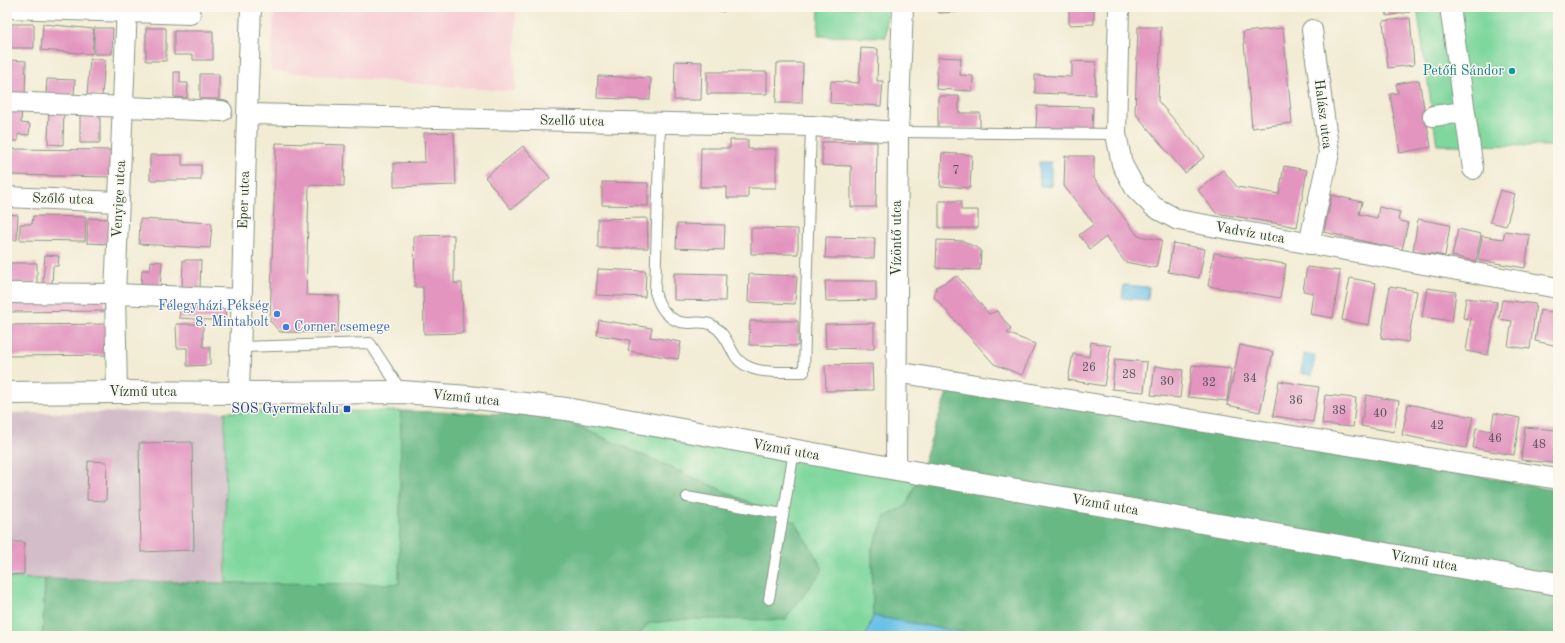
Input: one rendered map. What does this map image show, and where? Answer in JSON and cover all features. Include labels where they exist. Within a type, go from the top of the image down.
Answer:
[{"type":"main road","name":"Vízmű utca","points":[[7,393],[402,392],[468,397],[566,409],[896,469],[1558,584]]},
{"type":"street","name":"Eper utca","points":[[239,393],[246,114],[251,7]]},
{"type":"street","name":"Vízöntő utca","points":[[896,469],[898,132],[903,7]]},
{"type":"street","name":"Vadvíz utca","points":[[1119,7],[1116,134],[1122,164],[1135,188],[1154,207],[1178,220],[1558,288]]},
{"type":"street","points":[[1450,7],[1473,169]]},
{"type":"street","points":[[7,8],[127,9],[190,14]]},
{"type":"street","name":"Venyige utca","points":[[117,392],[115,294],[127,9]]},
{"type":"street","name":"Halász utca","points":[[1309,244],[1329,153],[1312,30]]},
{"type":"street","points":[[7,102],[222,111]]},
{"type":"street","points":[[1433,116],[1465,112]]},
{"type":"street","name":"Szellő utca","points":[[246,114],[811,126],[898,132]]},
{"type":"street","name":"Szőlő utca","points":[[7,197],[118,202]]},
{"type":"street","points":[[7,293],[115,294],[241,299]]},
{"type":"street","points":[[896,372],[1558,479]]},
{"type":"lane","points":[[660,123],[655,292],[658,302],[664,311],[678,321],[686,323],[707,323],[714,326],[727,339],[737,360],[750,368],[759,370],[804,372],[811,126]]},
{"type":"lane","points":[[898,132],[1116,134]]},
{"type":"lane","points":[[241,347],[370,343],[402,392]]},
{"type":"lane","points":[[769,599],[794,451]]},
{"type":"lane","points":[[687,497],[783,514]]},
{"type":"shaded area","points":[[274,7],[516,7],[515,92],[271,71]]},
{"type":"shaded area","points":[[225,412],[226,583],[7,578],[7,413]]},
{"type":"green space","points":[[819,7],[887,7],[886,37],[818,36]]},
{"type":"green space","points":[[1417,7],[1558,7],[1558,161],[1555,146],[1437,145]]},
{"type":"green space","points":[[953,375],[1558,491],[1558,636],[983,636],[873,616],[872,549],[885,517],[906,506],[917,481]]},
{"type":"green space","points":[[401,411],[399,585],[226,583],[225,412]]},
{"type":"green space","points":[[401,411],[552,415],[796,523],[823,569],[785,620],[688,619],[649,623],[638,636],[43,636],[45,579],[226,583],[399,584]]},
{"type":"green space","points":[[552,415],[917,481],[906,506],[885,517],[872,549],[873,616],[866,636],[638,636],[649,623],[688,619],[796,523]]},
{"type":"green space","points":[[7,578],[45,579],[42,636],[7,636]]},
{"type":"water","points":[[1039,162],[1051,162],[1051,186],[1040,186]]},
{"type":"water","points":[[1124,285],[1149,287],[1148,300],[1122,298]]},
{"type":"water","points":[[1304,354],[1315,356],[1312,375],[1301,373]]},
{"type":"water","points":[[873,616],[983,636],[866,636]]},
{"type":"building","points":[[706,7],[725,7],[724,12]]},
{"type":"building","points":[[939,7],[960,7],[959,12],[939,13]]},
{"type":"building","points":[[1069,7],[1094,7],[1094,24],[1069,25]]},
{"type":"building","points":[[1386,7],[1409,7],[1410,12],[1387,16]]},
{"type":"building","points":[[1410,18],[1414,65],[1388,68],[1383,21]]},
{"type":"building","points":[[7,24],[34,24],[34,48],[7,48]]},
{"type":"building","points":[[43,24],[94,29],[92,54],[41,50]]},
{"type":"building","points":[[1138,27],[1161,27],[1158,101],[1205,156],[1185,173],[1135,113]]},
{"type":"building","points":[[94,28],[113,28],[112,54],[94,54]]},
{"type":"building","points":[[146,28],[166,28],[166,61],[146,61]]},
{"type":"building","points":[[1283,28],[1292,123],[1252,128],[1243,32]]},
{"type":"building","points":[[174,31],[213,31],[213,60],[193,60],[193,55],[174,55]]},
{"type":"building","points":[[861,48],[878,49],[877,81],[883,81],[881,106],[830,103],[831,81],[859,83]]},
{"type":"building","points":[[938,57],[961,58],[960,75],[973,76],[972,91],[936,89]]},
{"type":"building","points":[[90,59],[105,60],[102,96],[87,95]]},
{"type":"building","points":[[9,60],[26,61],[25,95],[9,94]]},
{"type":"building","points":[[675,61],[702,62],[701,100],[674,100]]},
{"type":"building","points":[[1072,61],[1096,62],[1095,95],[1035,93],[1035,75],[1072,77]]},
{"type":"building","points":[[777,63],[803,63],[802,103],[776,103]]},
{"type":"building","points":[[174,72],[180,72],[180,83],[188,83],[187,98],[174,97]]},
{"type":"building","points":[[707,72],[767,72],[767,94],[707,94]]},
{"type":"building","points":[[200,74],[219,74],[219,99],[200,99]]},
{"type":"building","points":[[598,76],[651,78],[650,100],[597,98]]},
{"type":"building","points":[[47,79],[75,80],[74,96],[46,94]]},
{"type":"building","points":[[1419,80],[1431,147],[1400,153],[1390,94],[1398,93],[1396,84]]},
{"type":"building","points":[[938,96],[959,96],[959,113],[980,113],[980,128],[938,128]]},
{"type":"building","points":[[10,106],[22,107],[21,123],[30,124],[29,135],[18,134],[18,141],[7,141]]},
{"type":"building","points":[[1037,106],[1093,107],[1092,129],[1036,128]]},
{"type":"building","points":[[49,108],[64,108],[63,145],[48,144]]},
{"type":"building","points":[[80,110],[100,110],[100,143],[80,143]]},
{"type":"building","points":[[454,132],[456,185],[394,187],[394,163],[425,162],[424,133]]},
{"type":"building","points":[[730,140],[748,140],[748,149],[776,149],[776,188],[748,188],[748,198],[727,198],[727,187],[700,187],[701,148],[730,148]]},
{"type":"building","points":[[822,142],[877,142],[876,207],[851,207],[851,166],[822,165]]},
{"type":"building","points":[[276,143],[345,145],[344,186],[309,185],[306,295],[339,296],[338,333],[280,332],[270,321]]},
{"type":"building","points":[[523,146],[550,178],[511,209],[485,177]]},
{"type":"building","points":[[7,149],[112,150],[111,177],[7,175]]},
{"type":"building","points":[[942,153],[972,155],[970,188],[940,186]]},
{"type":"building","points":[[150,155],[182,155],[182,165],[201,165],[201,180],[150,180]]},
{"type":"building","points":[[1065,156],[1094,156],[1094,178],[1138,236],[1162,240],[1156,268],[1125,262],[1106,237],[1090,249],[1079,235],[1094,224],[1064,186]]},
{"type":"building","points":[[1284,166],[1307,170],[1297,227],[1216,213],[1198,190],[1223,170],[1237,187],[1279,194]]},
{"type":"building","points":[[602,182],[648,183],[648,206],[602,205]]},
{"type":"building","points":[[1500,190],[1515,194],[1506,226],[1490,222]]},
{"type":"building","points":[[1332,195],[1362,202],[1359,214],[1377,218],[1379,207],[1400,212],[1398,220],[1408,223],[1402,250],[1324,232]]},
{"type":"building","points":[[939,201],[961,201],[961,210],[978,210],[978,228],[939,228]]},
{"type":"building","points":[[7,214],[18,215],[17,240],[7,239]]},
{"type":"building","points":[[33,216],[86,217],[85,241],[20,240],[20,224],[32,224]]},
{"type":"building","points":[[88,218],[109,219],[108,244],[87,243]]},
{"type":"building","points":[[647,218],[648,248],[598,248],[598,219]]},
{"type":"building","points":[[140,219],[212,223],[210,248],[139,244]]},
{"type":"building","points":[[1418,219],[1450,225],[1445,256],[1413,251]]},
{"type":"building","points":[[677,224],[725,225],[724,250],[676,248]]},
{"type":"building","points":[[751,228],[798,229],[798,254],[751,254]]},
{"type":"building","points":[[1458,229],[1481,234],[1476,261],[1452,256]]},
{"type":"building","points":[[1505,231],[1530,235],[1525,268],[1478,260],[1482,236],[1503,239]]},
{"type":"building","points":[[454,235],[454,283],[462,283],[463,333],[424,334],[423,287],[415,287],[414,236]]},
{"type":"building","points":[[826,237],[875,238],[874,258],[825,258]]},
{"type":"building","points":[[937,240],[963,241],[981,250],[980,270],[936,268]]},
{"type":"building","points":[[1173,243],[1205,249],[1199,278],[1168,272]]},
{"type":"building","points":[[1214,253],[1286,264],[1280,298],[1208,286]]},
{"type":"building","points":[[45,255],[59,256],[58,266],[53,266],[52,284],[43,283]]},
{"type":"building","points":[[183,260],[201,260],[200,289],[182,289]]},
{"type":"building","points":[[151,261],[162,262],[160,289],[141,287],[142,270],[150,270]]},
{"type":"building","points":[[10,263],[37,263],[37,284],[9,283]]},
{"type":"building","points":[[1307,267],[1340,271],[1333,318],[1310,314],[1313,293],[1303,291]]},
{"type":"building","points":[[598,269],[646,271],[645,297],[596,295]]},
{"type":"building","points":[[674,273],[726,274],[725,301],[674,300]]},
{"type":"building","points":[[749,274],[797,276],[795,304],[748,302]]},
{"type":"building","points":[[957,276],[989,314],[997,311],[1011,329],[1007,333],[1035,344],[1022,375],[994,364],[934,297],[936,287]]},
{"type":"building","points":[[1350,278],[1376,283],[1369,325],[1342,320]]},
{"type":"building","points":[[825,281],[876,281],[876,300],[826,301]]},
{"type":"building","points":[[1390,286],[1417,291],[1408,342],[1381,338]]},
{"type":"building","points":[[1427,288],[1456,292],[1452,321],[1422,317]]},
{"type":"building","points":[[105,296],[105,311],[7,312],[7,297]]},
{"type":"building","points":[[1466,298],[1497,302],[1488,355],[1466,351],[1471,319],[1463,318]]},
{"type":"building","points":[[1502,300],[1536,304],[1530,349],[1508,346],[1512,321],[1499,319]]},
{"type":"building","points":[[181,302],[226,304],[225,321],[179,318]]},
{"type":"building","points":[[1540,310],[1558,313],[1558,346],[1535,341]]},
{"type":"building","points":[[599,320],[652,328],[650,337],[681,342],[678,359],[628,351],[630,340],[597,335]]},
{"type":"building","points":[[750,321],[798,321],[798,346],[749,345]]},
{"type":"building","points":[[874,323],[874,349],[826,348],[825,324]]},
{"type":"building","points":[[114,324],[114,355],[7,356],[7,325]]},
{"type":"building","points":[[176,324],[203,324],[203,347],[210,347],[210,365],[187,366],[187,348],[177,348]]},
{"type":"building","points":[[1091,342],[1111,346],[1104,386],[1068,380],[1073,354],[1089,357]]},
{"type":"building","points":[[1240,345],[1273,352],[1260,412],[1227,405]]},
{"type":"building","points":[[1115,359],[1147,362],[1144,392],[1112,389]]},
{"type":"building","points":[[872,364],[873,390],[826,391],[825,365]]},
{"type":"building","points":[[1192,365],[1231,369],[1227,401],[1188,397]]},
{"type":"building","points":[[1155,366],[1183,370],[1180,398],[1151,395]]},
{"type":"building","points":[[1279,381],[1319,387],[1313,422],[1273,416]]},
{"type":"building","points":[[1325,395],[1356,398],[1353,427],[1322,424]]},
{"type":"building","points":[[1366,395],[1399,401],[1394,432],[1361,426]]},
{"type":"building","points":[[1408,404],[1473,417],[1466,448],[1402,435]]},
{"type":"building","points":[[1494,413],[1520,418],[1514,455],[1473,448],[1476,428],[1491,431]]},
{"type":"building","points":[[1525,427],[1556,430],[1552,463],[1521,460]]},
{"type":"building","points":[[192,442],[194,550],[141,552],[139,443]]},
{"type":"building","points":[[88,461],[107,462],[106,501],[87,500]]},
{"type":"building","points":[[7,542],[24,542],[24,574],[7,575]]},
{"type":"place","name":"Petőfi Sándor","points":[[1512,71]]},
{"type":"place","name":"Félegyházi Pékség 8. Mintabolt","points":[[277,314]]},
{"type":"place","name":"Corner csemege","points":[[286,327]]},
{"type":"place","name":"SOS Gyermekfalu","points":[[347,409]]}]
